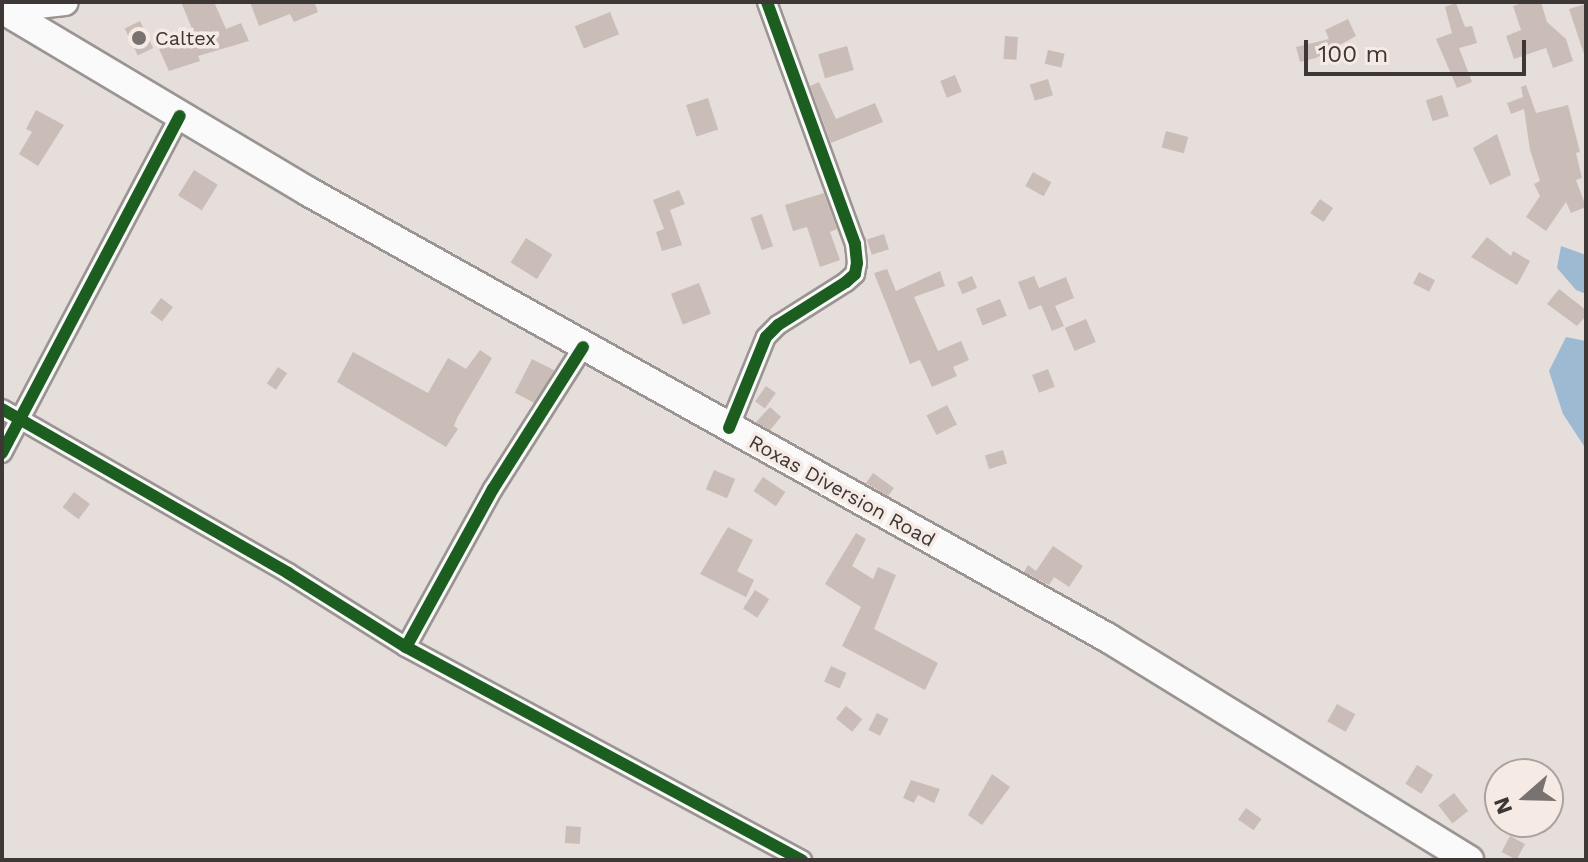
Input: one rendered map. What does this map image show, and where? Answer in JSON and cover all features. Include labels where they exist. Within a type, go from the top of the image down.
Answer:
[{"type":"main road","points":[[2,9],[62,2]]},
{"type":"main road","name":"Roxas Diversion Road","points":[[2,9],[180,116],[583,347],[1108,638],[1469,860]]},
{"type":"street","points":[[729,428],[766,337],[778,325],[846,282],[855,274],[857,263],[855,244],[767,2]]},
{"type":"street","points":[[2,453],[180,116]]},
{"type":"street","points":[[406,647],[493,489],[583,347]]},
{"type":"street","points":[[2,409],[288,573],[406,647],[802,860]]},
{"type":"water","points":[[1561,246],[1586,255],[1586,294],[1576,290],[1557,268]]},
{"type":"water","points":[[1566,337],[1586,341],[1586,449],[1563,414],[1549,371]]},
{"type":"building","points":[[181,2],[214,2],[226,29],[241,23],[249,41],[198,56],[200,61],[169,71],[159,49],[193,31]]},
{"type":"building","points":[[250,2],[318,2],[315,4],[318,12],[294,22],[290,14],[259,26]]},
{"type":"building","points":[[1541,2],[1547,22],[1566,39],[1573,61],[1553,68],[1546,48],[1514,59],[1506,36],[1521,30],[1513,6]]},
{"type":"building","points":[[1456,3],[1465,27],[1472,26],[1477,43],[1459,48],[1472,82],[1457,88],[1436,39],[1452,33],[1445,7]]},
{"type":"building","points":[[1586,4],[1586,54],[1584,54],[1569,9]]},
{"type":"building","points":[[610,12],[619,34],[584,48],[575,26]]},
{"type":"building","points":[[1348,19],[1356,36],[1316,58],[1300,62],[1296,47],[1329,39],[1325,30]]},
{"type":"building","name":"Caltex","points":[[140,21],[153,48],[138,55],[125,28]]},
{"type":"building","points":[[1005,36],[1018,37],[1016,60],[1003,59]]},
{"type":"building","points":[[847,46],[854,70],[825,78],[818,54]]},
{"type":"building","points":[[1048,50],[1065,54],[1061,67],[1045,64]]},
{"type":"building","points":[[955,75],[962,92],[947,98],[940,81]]},
{"type":"building","points":[[1048,79],[1053,95],[1035,101],[1030,85]]},
{"type":"building","points":[[819,82],[836,119],[875,103],[883,122],[831,143],[810,86]]},
{"type":"building","points":[[1526,85],[1536,113],[1568,105],[1580,152],[1576,153],[1582,178],[1576,180],[1586,207],[1571,213],[1566,202],[1546,231],[1526,217],[1540,196],[1534,184],[1540,181],[1530,150],[1524,109],[1511,114],[1507,103],[1523,97],[1521,87]]},
{"type":"building","points":[[1442,95],[1449,116],[1433,121],[1426,100]]},
{"type":"building","points":[[708,98],[718,129],[696,136],[686,105]]},
{"type":"building","points":[[36,110],[64,125],[38,166],[19,154],[32,132],[26,129]]},
{"type":"building","points":[[1166,131],[1188,137],[1184,153],[1162,147]]},
{"type":"building","points":[[1497,134],[1511,175],[1490,185],[1473,148]]},
{"type":"building","points":[[194,170],[218,185],[202,210],[178,195]]},
{"type":"building","points":[[1033,172],[1051,182],[1044,196],[1025,186]]},
{"type":"building","points":[[679,190],[685,204],[670,210],[682,245],[662,251],[656,232],[664,229],[653,200]]},
{"type":"building","points":[[824,193],[837,229],[830,232],[840,260],[820,267],[807,227],[793,231],[785,205]]},
{"type":"building","points":[[1320,199],[1333,208],[1323,222],[1310,213]]},
{"type":"building","points":[[762,214],[773,246],[762,250],[751,218]]},
{"type":"building","points":[[884,234],[889,249],[872,255],[867,240]]},
{"type":"building","points":[[1487,237],[1511,256],[1513,251],[1530,261],[1517,285],[1471,257]]},
{"type":"building","points":[[526,238],[552,254],[537,279],[511,263]]},
{"type":"building","points":[[887,269],[896,291],[940,271],[945,286],[914,297],[938,351],[961,341],[969,360],[953,367],[957,376],[932,387],[920,360],[910,364],[874,273]]},
{"type":"building","points":[[1419,272],[1435,280],[1429,292],[1413,284]]},
{"type":"building","points":[[972,276],[977,288],[962,294],[957,282]]},
{"type":"building","points":[[1034,276],[1039,288],[1066,277],[1074,298],[1055,306],[1064,326],[1052,331],[1041,305],[1029,310],[1018,282]]},
{"type":"building","points":[[699,283],[711,314],[683,325],[671,294]]},
{"type":"building","points":[[1559,289],[1586,310],[1586,316],[1577,326],[1547,304]]},
{"type":"building","points":[[161,298],[173,307],[162,321],[150,312]]},
{"type":"building","points":[[1000,299],[1007,316],[983,325],[976,309]]},
{"type":"building","points":[[1086,319],[1096,342],[1075,351],[1065,328]]},
{"type":"building","points":[[480,350],[492,358],[457,418],[454,426],[458,429],[446,447],[337,382],[353,352],[428,393],[448,358],[466,369]]},
{"type":"building","points":[[532,359],[554,370],[537,404],[515,393]]},
{"type":"building","points":[[278,367],[287,373],[276,390],[267,384]]},
{"type":"building","points":[[1048,369],[1055,387],[1039,393],[1032,375]]},
{"type":"building","points":[[766,386],[776,393],[765,408],[755,402]]},
{"type":"building","points":[[947,405],[957,425],[936,435],[927,415]]},
{"type":"building","points":[[770,407],[781,417],[770,430],[756,422]]},
{"type":"building","points":[[1003,450],[1007,463],[989,469],[985,456]]},
{"type":"building","points":[[714,470],[735,479],[727,498],[706,489]]},
{"type":"building","points":[[873,473],[894,488],[888,496],[866,483]]},
{"type":"building","points":[[763,477],[785,492],[776,506],[753,491]]},
{"type":"building","points":[[74,492],[90,504],[79,519],[63,507]]},
{"type":"building","points":[[728,527],[753,540],[737,571],[754,580],[746,597],[700,574]]},
{"type":"building","points":[[856,533],[866,539],[852,566],[873,579],[878,567],[896,575],[874,629],[938,663],[925,690],[842,646],[861,607],[825,584]]},
{"type":"building","points":[[1053,546],[1083,566],[1069,587],[1054,577],[1049,585],[1024,572],[1028,565],[1036,571]]},
{"type":"building","points":[[755,590],[769,599],[757,618],[743,608]]},
{"type":"building","points":[[831,666],[847,673],[840,688],[824,682]]},
{"type":"building","points":[[1337,704],[1355,714],[1346,732],[1327,721]]},
{"type":"building","points":[[846,706],[862,719],[852,732],[836,718]]},
{"type":"building","points":[[877,713],[889,719],[880,736],[868,730]]},
{"type":"building","points":[[1417,765],[1433,775],[1421,794],[1405,784]]},
{"type":"building","points":[[992,774],[1010,787],[982,825],[968,815]]},
{"type":"building","points":[[911,780],[940,789],[934,803],[918,795],[914,803],[903,798]]},
{"type":"building","points":[[1454,793],[1468,811],[1452,823],[1438,805]]},
{"type":"building","points":[[1246,808],[1262,819],[1254,830],[1238,819]]},
{"type":"building","points":[[566,826],[581,827],[580,844],[565,843]]},
{"type":"building","points":[[1509,838],[1525,844],[1517,860],[1502,852]]},
{"type":"cycle path","points":[[729,428],[766,337],[778,325],[846,282],[855,274],[857,263],[855,244],[767,2]]},
{"type":"cycle path","points":[[2,453],[180,116]]},
{"type":"cycle path","points":[[406,647],[493,489],[583,347]]},
{"type":"cycle path","points":[[2,409],[288,573],[406,647],[802,860]]},
{"type":"place","name":"Caltex","points":[[139,38]]}]
